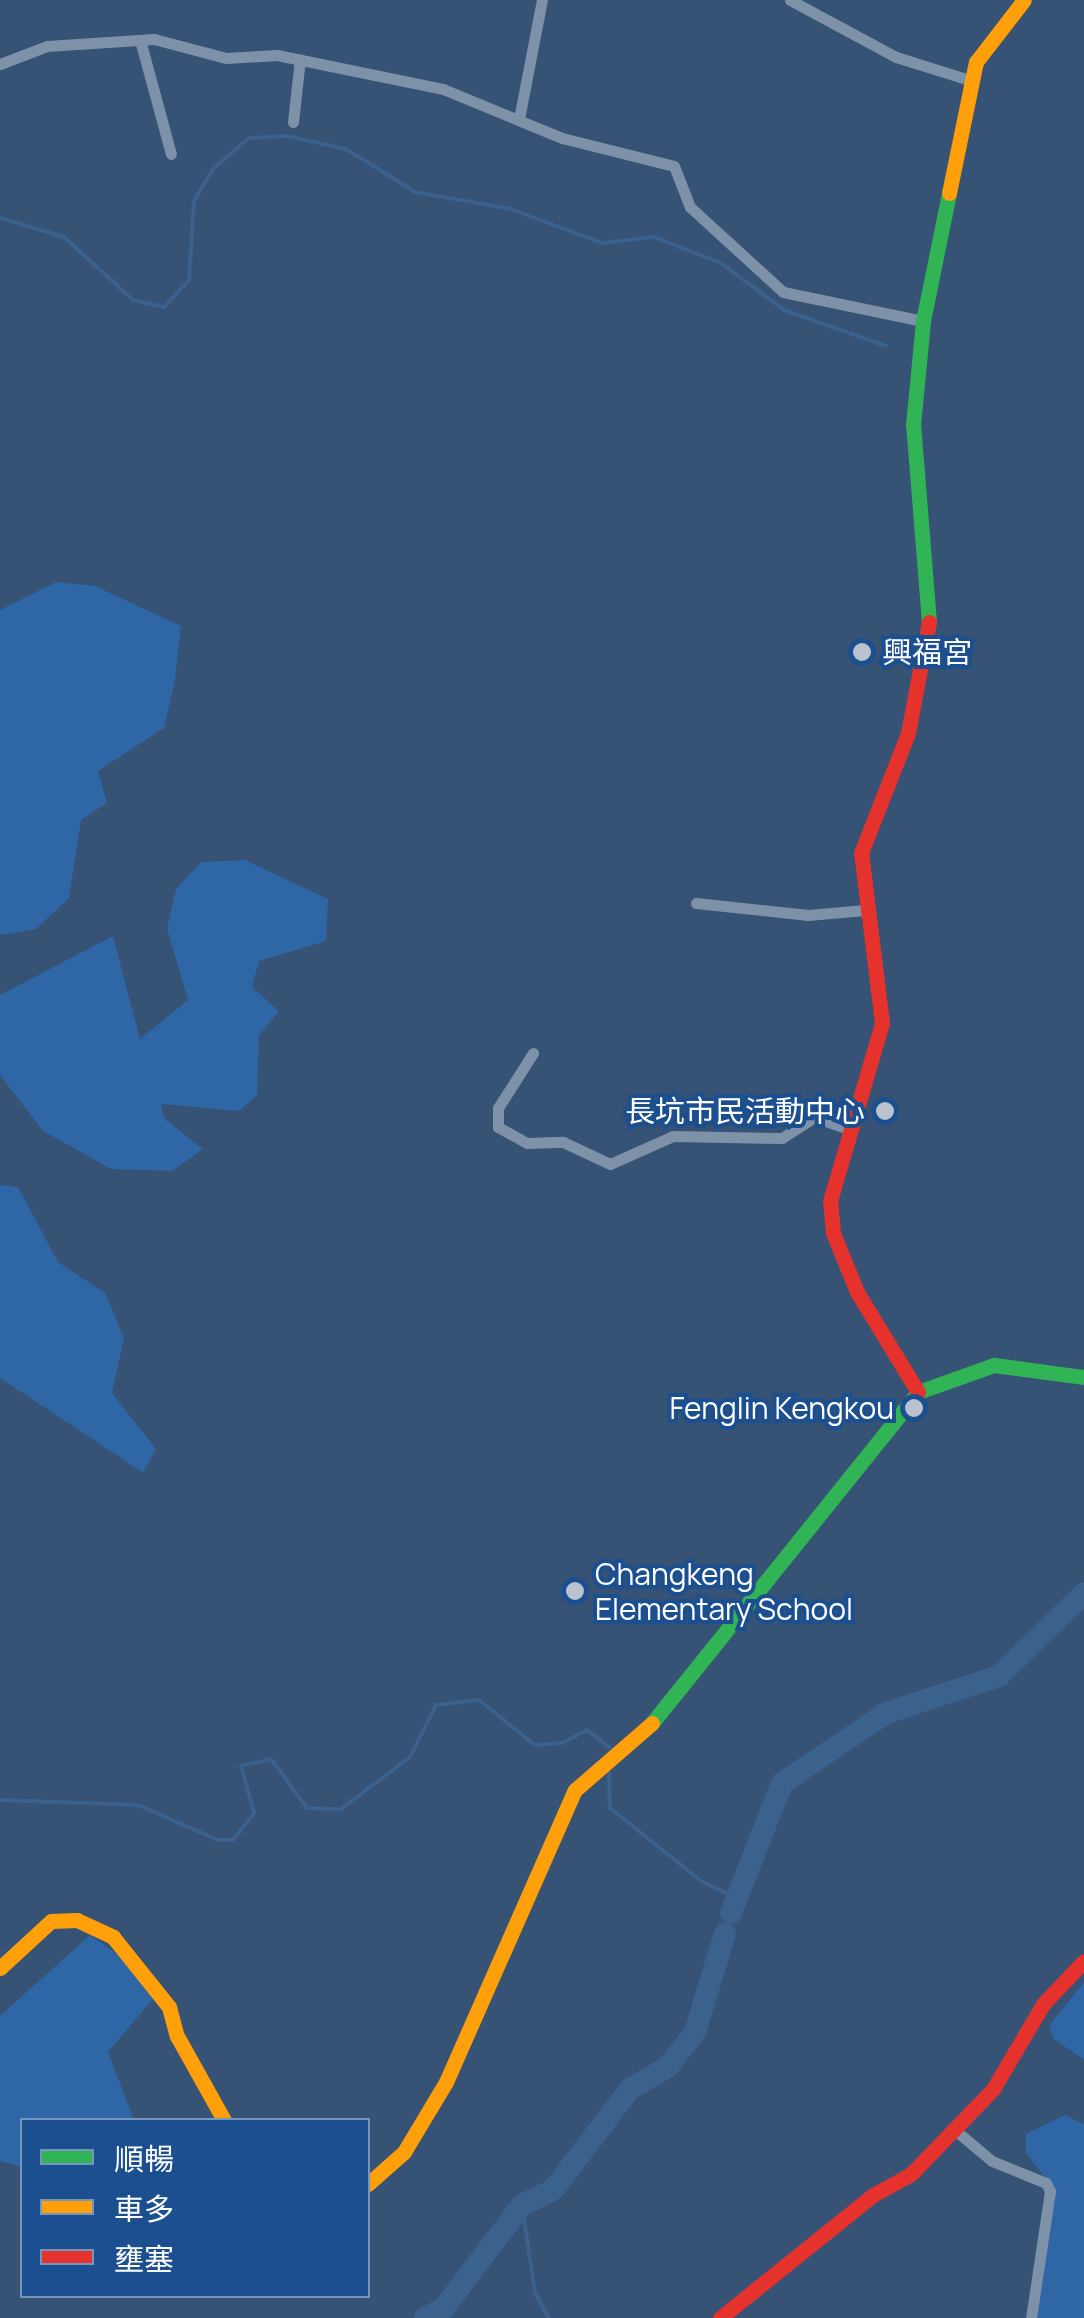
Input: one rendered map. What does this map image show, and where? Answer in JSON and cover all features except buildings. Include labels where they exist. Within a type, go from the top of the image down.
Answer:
[{"type":"street","points":[[520,119],[542,0]]},
{"type":"street","points":[[790,0],[896,58],[970,80]]},
{"type":"street","points":[[918,1392],[857,1292],[832,1233],[830,1201],[882,1023],[865,910],[861,853],[908,733],[929,624],[914,425],[924,321],[970,80],[976,62],[1024,0]]},
{"type":"street","points":[[0,64],[47,46],[140,40],[226,58],[300,60],[443,90],[590,147],[634,152],[674,166],[690,207],[783,292],[924,321]]},
{"type":"street","points":[[140,40],[171,154]]},
{"type":"street","points":[[292,122],[300,60]]},
{"type":"street","points":[[696,903],[808,916],[865,910]]},
{"type":"street","points":[[532,1053],[498,1108],[498,1127],[526,1143],[563,1142],[610,1164],[673,1136],[782,1138],[814,1117],[852,1130]]},
{"type":"street","points":[[370,2182],[404,2152],[446,2082],[575,1790],[647,1729],[918,1392],[994,1366],[1023,1364],[1077,1376]]},
{"type":"street","points":[[0,1968],[50,1921],[78,1920],[114,1938],[169,2007],[176,2036],[223,2118]]},
{"type":"street","points":[[720,2318],[802,2259],[873,2195],[911,2174],[993,2089],[1043,2004],[1084,1961]]},
{"type":"street","points":[[955,2130],[992,2161],[1046,2184],[1050,2192],[1031,2318]]},
{"type":"shaded area","points":[[56,582],[95,586],[181,626],[175,680],[164,728],[98,771],[107,803],[81,820],[69,898],[36,929],[0,935],[0,610]]},
{"type":"shaded area","points":[[245,860],[328,899],[326,941],[259,961],[252,987],[279,1011],[259,1035],[257,1095],[239,1111],[161,1104],[164,1118],[203,1149],[172,1171],[111,1169],[43,1131],[0,1075],[0,995],[113,936],[140,1039],[188,1000],[167,929],[176,889],[201,862]]},
{"type":"shaded area","points":[[0,1185],[18,1187],[58,1262],[105,1293],[124,1338],[112,1393],[156,1449],[143,1473],[0,1378]]},
{"type":"shaded area","points":[[90,1935],[135,1967],[153,1999],[108,2052],[133,2118],[20,2118],[20,2166],[0,2161],[0,2016]]},
{"type":"shaded area","points":[[1084,1982],[1084,2060],[1054,2039],[1049,2026]]},
{"type":"shaded area","points":[[1065,2115],[1084,2124],[1084,2318],[1034,2318],[1046,2179],[1026,2153],[1026,2134]]},
{"type":"waterway","points":[[0,218],[64,237],[133,300],[164,307],[189,280],[194,201],[214,168],[249,138],[286,136],[346,149],[415,192],[511,209],[602,243],[654,237],[721,263],[784,310],[886,346]]},
{"type":"waterway","points":[[731,1913],[782,1783],[886,1713],[999,1676],[1084,1593]]},
{"type":"waterway","points":[[0,1800],[138,1805],[218,1840],[233,1840],[254,1813],[241,1766],[271,1759],[307,1808],[341,1809],[410,1757],[436,1705],[479,1700],[535,1745],[562,1743],[587,1730],[609,1747]]},
{"type":"waterway","points":[[609,1769],[610,1808],[701,1881],[736,1898]]},
{"type":"waterway","points":[[425,2318],[444,2308],[522,2205],[553,2190],[630,2089],[668,2067],[695,2032],[725,1933]]},
{"type":"waterway","points":[[522,2205],[535,2293],[549,2318]]},
{"type":"traffic: fast","points":[[929,622],[913,425],[923,321],[949,193]]},
{"type":"traffic: fast","points":[[652,1723],[918,1392],[994,1365],[1084,1377]]},
{"type":"traffic: slow","points":[[949,193],[976,62],[1024,0]]},
{"type":"traffic: slow","points":[[370,2182],[404,2152],[446,2082],[575,1790],[652,1723]]},
{"type":"traffic: slow","points":[[0,1968],[51,1921],[77,1920],[113,1937],[169,2007],[177,2036],[223,2118]]},
{"type":"traffic: jam","points":[[918,1392],[857,1292],[833,1233],[830,1201],[882,1023],[861,853],[908,733],[929,622]]},
{"type":"traffic: jam","points":[[720,2318],[873,2195],[911,2174],[993,2089],[1043,2004],[1084,1961]]},
{"type":"place","name":"興福宮","points":[[862,652]]},
{"type":"place","name":"長坑市民活動中心","points":[[885,1111]]},
{"type":"place","name":"Fenglin Kengkou","points":[[914,1408]]},
{"type":"place","name":"Changkeng Elementary School","points":[[575,1591]]}]
